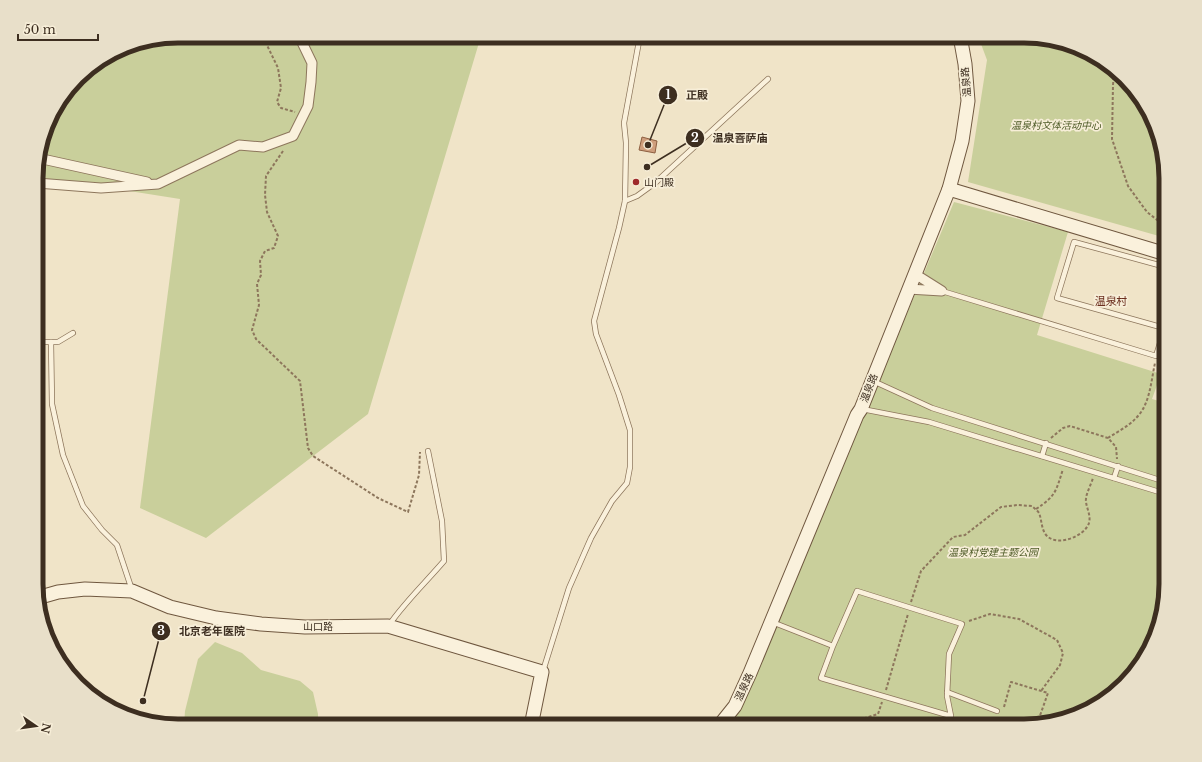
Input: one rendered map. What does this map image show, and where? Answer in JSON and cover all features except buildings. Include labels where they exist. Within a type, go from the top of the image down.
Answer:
[{"type":"street","points":[[43,183],[101,188],[158,184],[238,145],[263,147],[293,136],[308,106],[312,63],[302,43]]},
{"type":"street","name":"温泉路","points":[[724,719],[734,706],[772,622],[857,415],[861,409],[949,190],[962,141],[968,101],[965,64],[961,43]]},
{"type":"street","points":[[44,159],[158,184]]},
{"type":"street","points":[[949,190],[1159,252]]},
{"type":"street","points":[[915,274],[942,291]]},
{"type":"street","points":[[908,290],[942,291]]},
{"type":"street","name":"山口路","points":[[44,596],[58,592],[85,589],[132,592],[170,607],[216,618],[305,627],[388,626],[542,672]]},
{"type":"street","points":[[532,719],[542,672]]},
{"type":"lane","points":[[542,672],[569,588],[591,538],[612,501],[627,482],[630,467],[630,430],[620,395],[596,334],[594,321],[625,201],[626,143],[624,123],[639,43]]},
{"type":"lane","points":[[625,201],[637,196],[655,183],[768,79]]},
{"type":"lane","points":[[1159,265],[1074,242],[1057,298],[1159,324]]},
{"type":"lane","points":[[942,291],[1156,356],[1159,346]]},
{"type":"lane","points":[[43,342],[58,342],[73,333]]},
{"type":"lane","points":[[51,342],[52,404],[63,455],[82,506],[117,545],[132,592]]},
{"type":"lane","points":[[872,380],[932,408],[1159,480]]},
{"type":"lane","points":[[861,409],[929,422],[1159,492]]},
{"type":"lane","points":[[1042,456],[1046,443]]},
{"type":"lane","points":[[388,626],[401,609],[444,561],[442,521],[428,451]]},
{"type":"lane","points":[[1114,478],[1118,466]]},
{"type":"lane","points":[[857,592],[962,624],[949,654],[947,696],[951,716],[821,678],[833,646],[857,592]]},
{"type":"lane","points":[[772,622],[833,646]]},
{"type":"lane","points":[[947,692],[997,711]]},
{"type":"path","points":[[266,43],[278,68],[281,88],[277,102],[281,108],[303,115]]},
{"type":"path","points":[[1114,78],[1112,139],[1128,186],[1147,212],[1159,221]]},
{"type":"path","points":[[293,136],[266,176],[265,195],[267,212],[278,236],[274,248],[265,251],[260,261],[261,274],[257,284],[259,305],[252,330],[256,339],[300,381],[308,448],[313,456],[378,498],[408,512],[419,474],[420,449],[428,451]]},
{"type":"path","points":[[1108,438],[1136,418],[1143,409],[1149,392],[1156,356]]},
{"type":"path","points":[[1046,443],[1063,428],[1070,426],[1108,438],[1116,447],[1118,466]]},
{"type":"path","points":[[1036,509],[1047,502],[1056,491],[1065,463]]},
{"type":"path","points":[[862,719],[878,714],[921,571],[953,537],[965,535],[1001,507],[1017,505],[1032,506],[1036,509],[1047,536],[1055,540],[1064,541],[1086,529],[1089,521],[1089,512],[1085,500],[1095,473]]},
{"type":"path","points":[[962,624],[990,614],[1019,618],[1057,640],[1063,653],[1060,665],[1041,691]]},
{"type":"path","points":[[1000,719],[1011,682],[1048,693],[1039,718]]},
{"type":"green space","points":[[178,43],[479,43],[368,414],[206,538],[140,508],[180,199],[66,181],[43,179],[44,161],[53,126],[66,103],[89,77],[111,61],[135,50],[161,44]]},
{"type":"green space","name":"温泉村文体活动中心","points":[[981,43],[1041,44],[1067,50],[1084,57],[1099,66],[1125,89],[1141,111],[1149,126],[1154,143],[1159,169],[1159,236],[968,182],[987,60]]},
{"type":"green space","name":"温泉村党建主题公园","points":[[954,202],[1068,232],[1037,335],[1159,373],[1159,380],[1152,399],[1159,401],[1159,593],[1152,627],[1145,644],[1136,659],[1113,685],[1091,701],[1076,709],[1041,718],[733,719],[738,713]]},
{"type":"green space","points":[[215,642],[242,653],[261,670],[300,681],[313,692],[318,719],[184,719],[185,711],[198,659]]},
{"type":"place","name":"正殿","points":[[648,145]]},
{"type":"place","name":"温泉菩萨庙","points":[[647,167]]},
{"type":"place","name":"山门殿","points":[[636,182]]},
{"type":"place","name":"北京老年医院","points":[[143,701]]},
{"type":"district","name":"温泉村","points":[[1111,301]]}]
